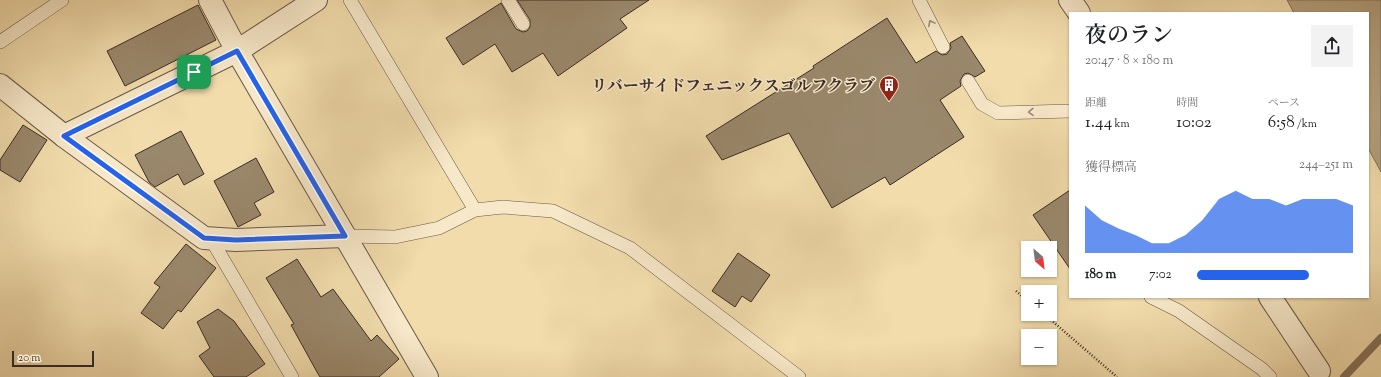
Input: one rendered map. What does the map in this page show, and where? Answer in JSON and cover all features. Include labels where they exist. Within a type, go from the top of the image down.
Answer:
[{"type":"street","points":[[210,0],[237,51],[426,377]]},
{"type":"street","points":[[64,136],[237,51],[316,0]]},
{"type":"street","points":[[1070,0],[1077,12]]},
{"type":"street","points":[[0,85],[64,136],[204,238],[345,236]]},
{"type":"street","points":[[1271,298],[1322,374]]},
{"type":"lane","points":[[0,42],[62,0]]},
{"type":"lane","points":[[350,0],[475,210]]},
{"type":"lane","points":[[508,0],[523,24]]},
{"type":"lane","points":[[919,0],[943,47]]},
{"type":"lane","points":[[968,81],[982,104],[998,113],[1069,111]]},
{"type":"lane","points":[[345,236],[395,237],[439,228],[475,210],[503,207],[554,212],[630,248],[799,377]]},
{"type":"lane","points":[[211,239],[292,377]]},
{"type":"lane","points":[[1153,298],[1179,311],[1262,369],[1270,377]]},
{"type":"path","points":[[1016,291],[1021,295]]},
{"type":"path","points":[[1052,321],[1117,377]]},
{"type":"shaded area","points":[[1287,0],[1381,0],[1381,172],[1369,150],[1369,12],[1293,12]]},
{"type":"building","points":[[517,0],[649,0],[620,19],[627,28],[558,76],[543,53],[512,72],[495,44],[463,65],[446,38],[501,3],[516,29],[523,32],[527,31],[530,27],[530,20]]},
{"type":"building","points":[[198,5],[216,40],[125,86],[107,51]]},
{"type":"building","points":[[887,18],[916,63],[936,51],[942,55],[947,54],[951,48],[950,43],[962,36],[985,71],[975,77],[968,73],[964,74],[960,81],[961,86],[940,100],[964,137],[890,185],[885,177],[832,208],[789,133],[722,160],[706,136],[814,68],[813,66]]},
{"type":"building","points":[[23,125],[47,140],[20,182],[0,170],[0,160]]},
{"type":"building","points":[[181,131],[204,174],[184,185],[178,174],[155,187],[149,182],[135,155]]},
{"type":"building","points":[[256,158],[274,192],[254,203],[261,215],[238,227],[214,181]]},
{"type":"building","points":[[1069,191],[1069,268],[1057,250],[1057,241],[1051,241],[1033,215]]},
{"type":"building","points":[[186,244],[216,268],[181,312],[178,310],[163,329],[141,313],[160,287],[154,283]]},
{"type":"building","points":[[738,253],[770,275],[751,302],[742,296],[735,307],[712,291]]},
{"type":"building","points":[[297,259],[321,297],[333,289],[371,341],[377,335],[399,359],[379,377],[320,377],[291,325],[294,324],[266,278]]},
{"type":"building","points":[[218,309],[234,321],[265,364],[246,377],[214,377],[199,356],[210,348],[197,322]]},
{"type":"waterway","points":[[1344,377],[1381,338]]},
{"type":"place","name":"リバーサイドフェニックスゴルフクラブ","points":[[889,102]]},
{"type":"route","points":[[237,51],[345,236],[236,240],[204,238],[64,136],[194,72],[237,51]]}]
